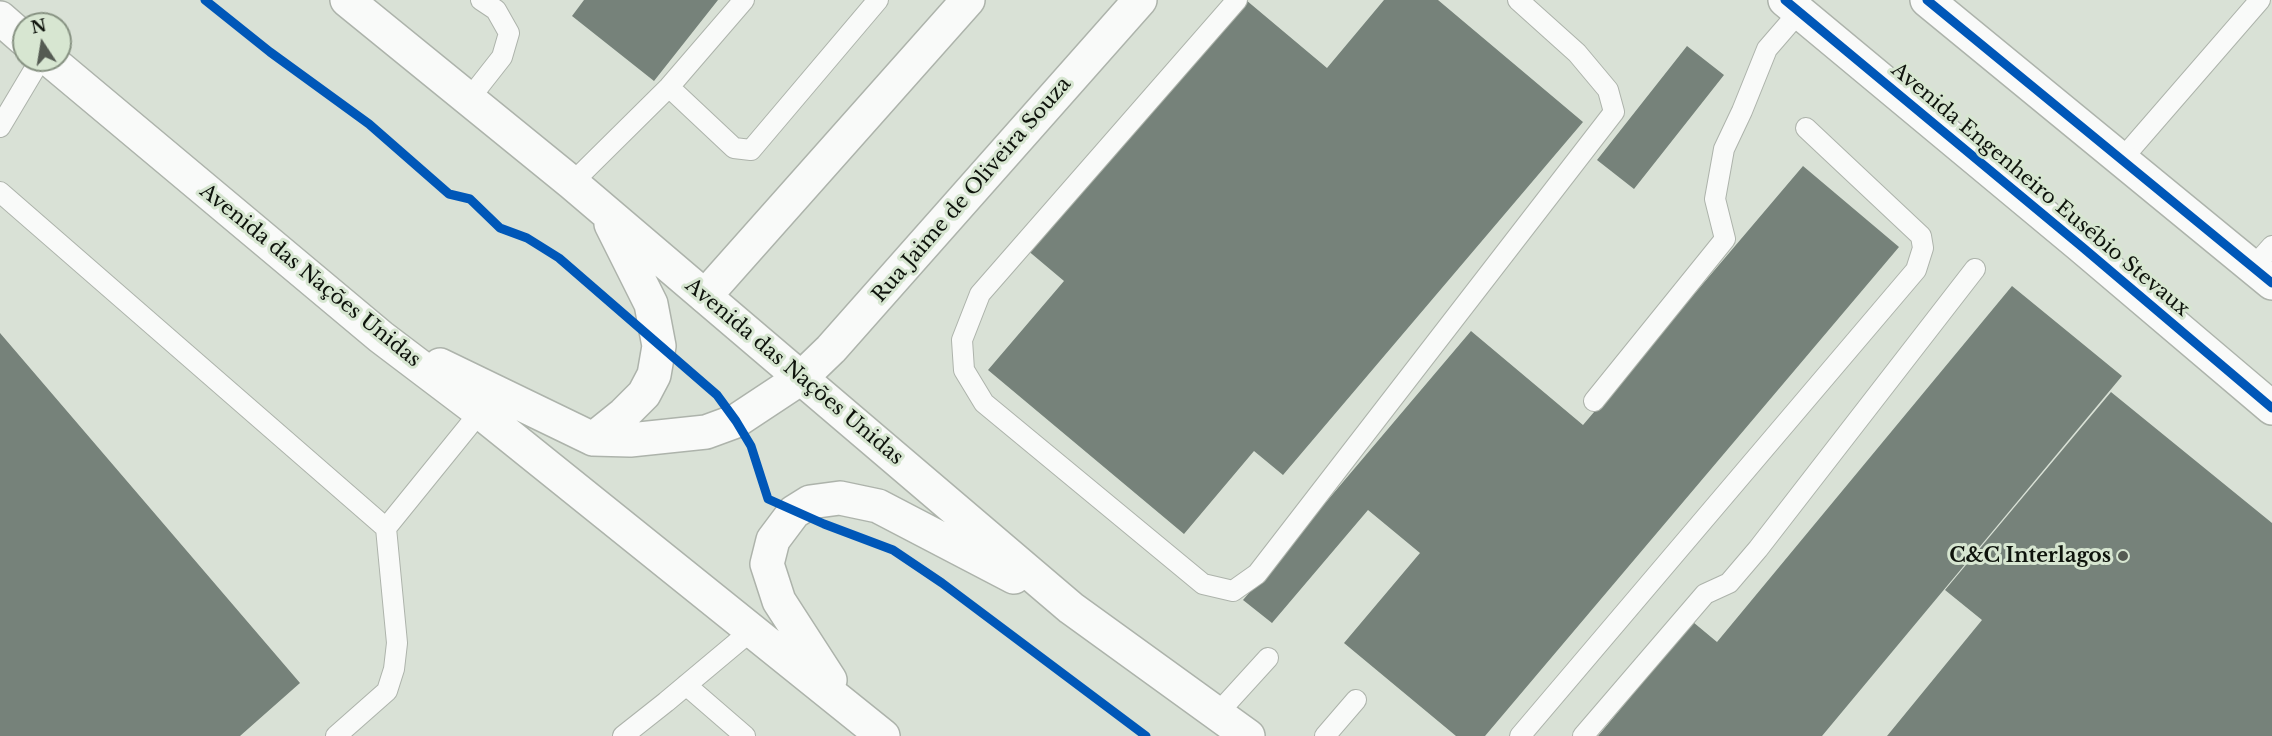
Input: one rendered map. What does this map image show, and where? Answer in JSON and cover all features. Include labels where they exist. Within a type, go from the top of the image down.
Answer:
[{"type":"main road","name":"Avenida das Nações Unidas","points":[[347,0],[572,183],[1071,608],[1228,725],[1248,736]]},
{"type":"main road","points":[[705,296],[968,0]]},
{"type":"main road","name":"Rua Jaime de Oliveira Souza","points":[[593,439],[641,439],[706,432],[736,421],[801,378],[839,340],[1140,0]]},
{"type":"main road","points":[[1927,0],[2122,159],[2266,265]]},
{"type":"main road","name":"Avenida Engenheiro Eusébio Stevaux","points":[[1792,6],[2257,383],[2272,408]]},
{"type":"main road","points":[[0,18],[12,28]]},
{"type":"main road","name":"Avenida das Nações Unidas","points":[[64,72],[381,337],[480,412],[883,736]]},
{"type":"main road","points":[[381,337],[593,439],[644,394],[654,375],[659,346],[651,304],[605,211]]},
{"type":"main road","points":[[845,704],[779,601],[767,564],[774,540],[794,512],[810,502],[840,498],[878,506],[1071,608]]},
{"type":"lane","points":[[469,99],[502,57],[509,33],[496,10],[481,0]]},
{"type":"lane","points":[[572,183],[669,87],[744,0]]},
{"type":"lane","points":[[669,87],[734,148],[752,150],[878,0]]},
{"type":"lane","points":[[1236,0],[980,294],[962,340],[964,370],[984,402],[1203,584],[1233,591],[1257,574],[1614,112],[1608,90],[1577,52],[1518,0]]},
{"type":"lane","points":[[2122,159],[2260,0]]},
{"type":"lane","points":[[1594,401],[1725,239],[1715,199],[1724,149],[1767,49],[1792,6]]},
{"type":"lane","points":[[0,127],[33,72]]},
{"type":"lane","points":[[1520,736],[1916,270],[1923,248],[1921,236],[1806,128]]},
{"type":"lane","points":[[0,192],[386,528],[397,643],[394,669],[387,691],[336,736]]},
{"type":"lane","points":[[1583,736],[1705,594],[1729,583],[1736,575],[1975,269]]},
{"type":"lane","points":[[386,528],[480,412]]},
{"type":"lane","points":[[622,736],[752,630]]},
{"type":"lane","points":[[1228,725],[1268,658]]},
{"type":"lane","points":[[686,685],[745,736]]},
{"type":"lane","points":[[1325,736],[1356,700]]},
{"type":"building","points":[[584,0],[718,0],[654,81],[572,16]]},
{"type":"building","points":[[1246,0],[1327,68],[1384,0],[1438,0],[1583,122],[1283,475],[1254,451],[1184,534],[988,370],[1064,281],[1026,249]]},
{"type":"building","points":[[1687,46],[1724,75],[1634,189],[1597,160]]},
{"type":"building","points":[[1803,166],[1899,247],[1485,736],[1456,736],[1344,643],[1420,553],[1368,510],[1272,623],[1243,600],[1471,331],[1583,425]]},
{"type":"building","points":[[2012,286],[2122,376],[1822,736],[1598,736],[1693,622],[1717,642]]},
{"type":"building","points":[[0,333],[300,683],[240,736],[0,736]]},
{"type":"building","name":"C&C Interlagos","points":[[2111,392],[2272,523],[2272,736],[1887,736],[1982,620],[1945,590]]},
{"type":"cycle path","points":[[205,0],[270,52],[369,124],[449,194],[470,199],[500,228],[527,238],[559,258],[717,395],[751,446],[768,499],[824,524],[893,550],[942,583],[1146,736]]},
{"type":"cycle path","points":[[1785,0],[2272,408]]},
{"type":"cycle path","points":[[1927,0],[2272,283]]},
{"type":"place","name":"C&C Interlagos","points":[[2123,556]]}]
